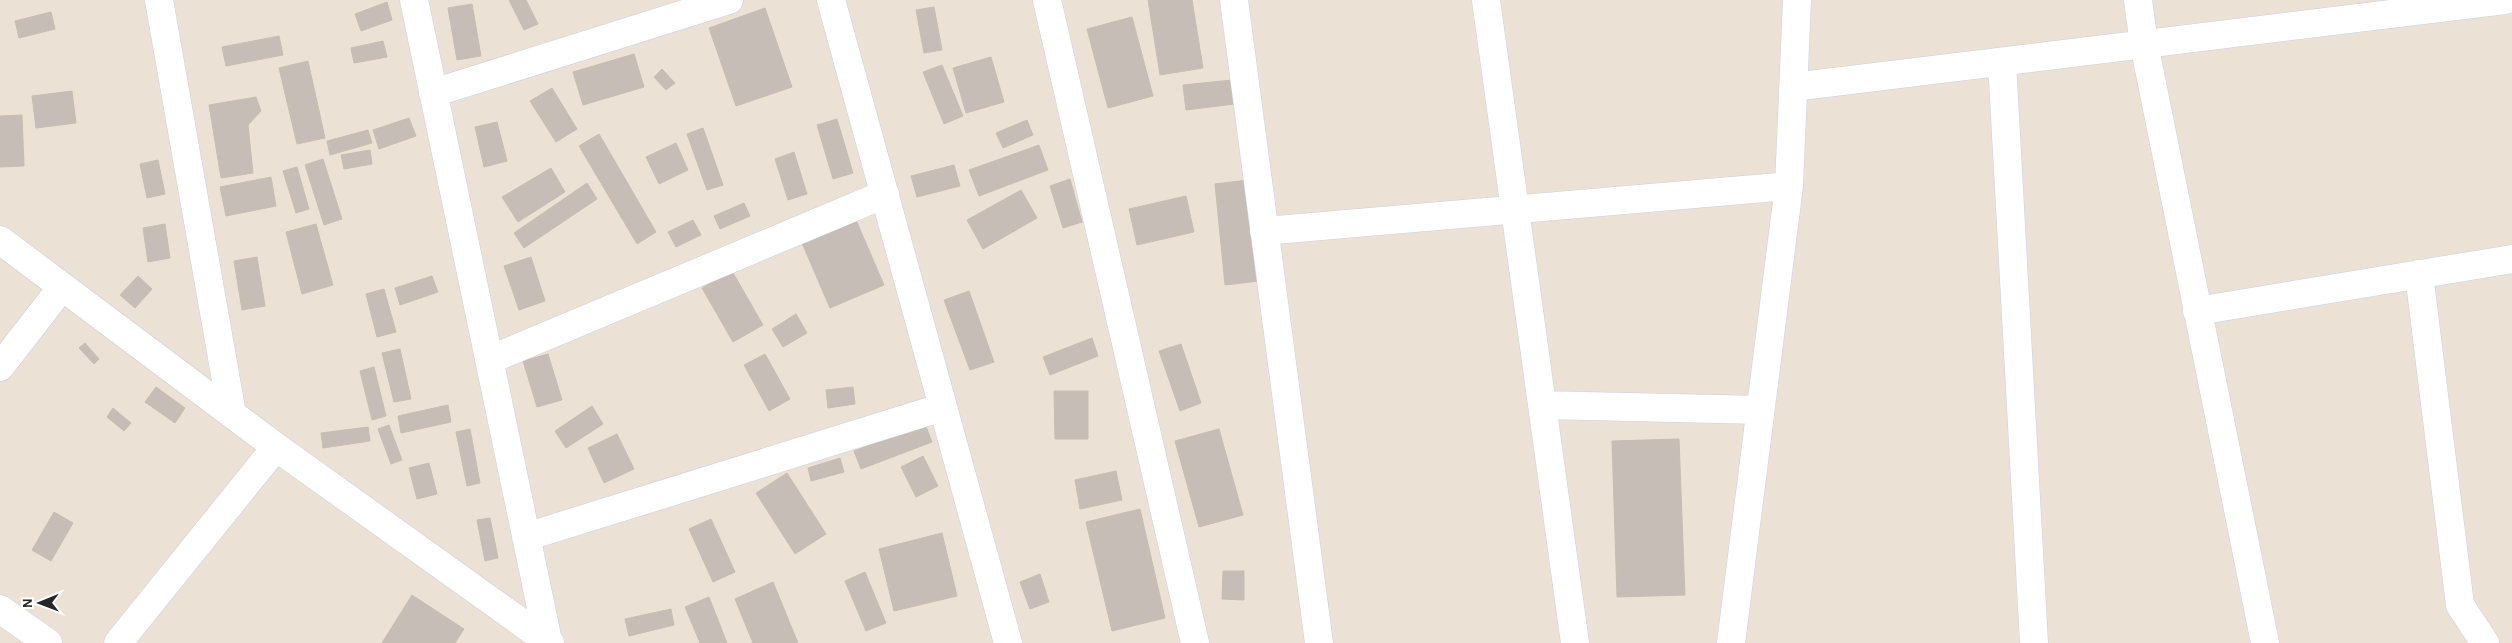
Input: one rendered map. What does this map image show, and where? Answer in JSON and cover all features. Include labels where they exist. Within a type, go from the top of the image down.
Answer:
[{"type":"street","points":[[159,0],[232,414]]},
{"type":"street","points":[[414,0],[549,642]]},
{"type":"street","points":[[433,93],[729,0]]},
{"type":"street","points":[[831,0],[1008,643]]},
{"type":"street","points":[[1047,0],[1195,643]]},
{"type":"street","points":[[1234,0],[1320,643]]},
{"type":"street","points":[[1486,0],[1575,643]]},
{"type":"street","points":[[1731,643],[1789,186],[1797,0]]},
{"type":"street","points":[[2138,0],[2144,44],[2265,643]]},
{"type":"street","points":[[1793,87],[2144,44],[2400,6],[2505,0]]},
{"type":"street","points":[[2002,62],[2034,643]]},
{"type":"street","points":[[1264,231],[1789,186]]},
{"type":"street","points":[[489,360],[885,194]]},
{"type":"street","points":[[0,240],[276,447],[549,642]]},
{"type":"street","points":[[2197,311],[2512,259]]},
{"type":"street","points":[[2419,274],[2460,605],[2485,643]]},
{"type":"street","points":[[0,367],[62,287]]},
{"type":"street","points":[[1542,405],[1760,410]]},
{"type":"street","points":[[526,537],[943,407]]},
{"type":"street","points":[[118,643],[276,447]]},
{"type":"street","points":[[0,609],[48,643]]},
{"type":"building","points":[[509,0],[526,0],[538,24],[524,30]]},
{"type":"building","points":[[1148,0],[1192,0],[1203,68],[1160,75]]},
{"type":"building","points":[[387,2],[392,20],[361,31],[355,14]]},
{"type":"building","points":[[472,4],[481,56],[457,60],[448,8]]},
{"type":"building","points":[[934,7],[942,50],[924,53],[916,10]]},
{"type":"building","points":[[765,8],[792,87],[736,106],[709,28]]},
{"type":"building","points":[[51,12],[55,29],[19,38],[15,21]]},
{"type":"building","points":[[1132,17],[1153,96],[1108,108],[1087,29]]},
{"type":"building","points":[[279,36],[283,55],[226,66],[222,47]]},
{"type":"building","points":[[383,41],[387,57],[354,63],[351,48]]},
{"type":"building","points":[[634,54],[644,87],[583,105],[573,72]]},
{"type":"building","points":[[991,57],[1004,102],[966,113],[953,68]]},
{"type":"building","points":[[308,61],[325,138],[297,144],[279,68]]},
{"type":"building","points":[[942,65],[963,116],[944,124],[923,72]]},
{"type":"building","points":[[662,69],[675,83],[666,90],[654,77]]},
{"type":"building","points":[[1232,80],[1234,104],[1186,110],[1183,85]]},
{"type":"building","points":[[552,88],[577,129],[556,142],[530,101]]},
{"type":"building","points":[[72,91],[76,123],[36,128],[32,96]]},
{"type":"building","points":[[256,97],[261,111],[248,125],[253,173],[221,178],[209,105]]},
{"type":"building","points":[[22,115],[24,166],[0,167],[0,116]]},
{"type":"building","points":[[409,118],[416,136],[379,149],[373,130]]},
{"type":"building","points":[[837,119],[853,173],[833,179],[817,125]]},
{"type":"building","points":[[1027,120],[1033,135],[1003,148],[996,133]]},
{"type":"building","points":[[497,122],[507,161],[484,167],[475,127]]},
{"type":"building","points":[[703,128],[723,185],[707,190],[687,134]]},
{"type":"building","points":[[368,130],[372,143],[330,155],[327,141]]},
{"type":"building","points":[[599,134],[656,232],[637,244],[579,146]]},
{"type":"building","points":[[676,143],[688,170],[659,184],[646,157]]},
{"type":"building","points":[[1039,145],[1048,170],[979,196],[969,170]]},
{"type":"building","points":[[370,150],[372,164],[344,169],[341,155]]},
{"type":"building","points":[[794,152],[807,194],[788,200],[775,159]]},
{"type":"building","points":[[323,159],[342,219],[324,225],[305,165]]},
{"type":"building","points":[[158,160],[165,194],[147,198],[140,164]]},
{"type":"building","points":[[954,165],[960,186],[917,197],[911,176]]},
{"type":"building","points":[[297,167],[309,209],[296,213],[283,171]]},
{"type":"building","points":[[551,168],[565,192],[518,222],[502,197]]},
{"type":"building","points":[[271,177],[276,206],[226,216],[220,187]]},
{"type":"building","points":[[1070,179],[1082,222],[1063,228],[1050,186]]},
{"type":"building","points":[[1248,180],[1259,281],[1225,285],[1215,184]]},
{"type":"building","points":[[587,183],[597,199],[524,248],[514,233]]},
{"type":"building","points":[[1021,190],[1037,218],[983,249],[967,220]]},
{"type":"building","points":[[1186,196],[1194,232],[1137,245],[1129,209]]},
{"type":"building","points":[[744,203],[750,216],[720,229],[714,216]]},
{"type":"building","points":[[693,220],[701,235],[676,247],[668,232]]},
{"type":"building","points":[[856,220],[884,285],[830,308],[802,243]]},
{"type":"building","points":[[165,224],[170,258],[148,262],[143,228]]},
{"type":"building","points":[[316,224],[333,285],[302,294],[286,232]]},
{"type":"building","points":[[257,257],[265,306],[242,310],[234,261]]},
{"type":"building","points":[[531,257],[545,301],[519,310],[504,266]]},
{"type":"building","points":[[732,271],[763,325],[733,342],[702,288]]},
{"type":"building","points":[[138,276],[152,289],[135,308],[120,295]]},
{"type":"building","points":[[432,276],[438,292],[400,305],[395,288]]},
{"type":"building","points":[[384,289],[396,332],[377,337],[366,294]]},
{"type":"building","points":[[969,291],[994,362],[970,370],[944,300]]},
{"type":"building","points":[[796,314],[807,333],[783,347],[772,329]]},
{"type":"building","points":[[1092,338],[1098,356],[1050,375],[1043,357]]},
{"type":"building","points":[[85,343],[99,359],[94,364],[79,348]]},
{"type":"building","points":[[1181,344],[1201,403],[1180,411],[1159,351]]},
{"type":"building","points":[[400,349],[411,399],[394,402],[382,353]]},
{"type":"building","points":[[548,354],[562,400],[537,407],[523,361]]},
{"type":"building","points":[[765,354],[790,399],[769,411],[744,365]]},
{"type":"building","points":[[374,367],[386,416],[372,420],[360,371]]},
{"type":"building","points":[[156,387],[185,408],[175,423],[145,402]]},
{"type":"building","points":[[853,387],[855,404],[828,408],[826,390]]},
{"type":"building","points":[[1054,391],[1088,391],[1088,439],[1055,439]]},
{"type":"building","points":[[448,405],[451,422],[401,433],[398,416]]},
{"type":"building","points":[[592,406],[603,424],[566,448],[555,431]]},
{"type":"building","points":[[113,408],[131,423],[124,431],[107,417]]},
{"type":"building","points":[[925,424],[932,442],[861,469],[854,451]]},
{"type":"building","points":[[389,425],[402,460],[391,464],[378,429]]},
{"type":"building","points":[[368,427],[370,441],[323,448],[321,433]]},
{"type":"building","points":[[470,429],[480,483],[467,486],[456,432]]},
{"type":"building","points":[[1219,429],[1243,515],[1199,527],[1175,441]]},
{"type":"building","points":[[617,434],[634,469],[604,483],[588,448]]},
{"type":"building","points":[[1679,439],[1685,595],[1617,597],[1612,441]]},
{"type":"building","points":[[923,456],[938,486],[916,497],[901,467]]},
{"type":"building","points":[[840,458],[844,472],[811,481],[808,468]]},
{"type":"building","points":[[429,463],[437,494],[417,499],[409,468]]},
{"type":"building","points":[[1116,471],[1122,500],[1080,509],[1075,480]]},
{"type":"building","points":[[787,473],[826,534],[795,554],[756,493]]},
{"type":"building","points":[[1140,509],[1165,618],[1112,631],[1086,522]]},
{"type":"building","points":[[54,512],[73,523],[51,561],[32,550]]},
{"type":"building","points":[[490,518],[498,558],[485,561],[477,520]]},
{"type":"building","points":[[711,519],[735,572],[713,582],[689,529]]},
{"type":"building","points":[[942,533],[957,596],[894,611],[879,549]]},
{"type":"building","points":[[1223,571],[1244,571],[1244,600],[1222,599]]},
{"type":"building","points":[[865,572],[886,623],[866,631],[845,581]]},
{"type":"building","points":[[1040,574],[1049,602],[1030,609],[1020,582]]},
{"type":"building","points":[[773,582],[798,643],[753,643],[735,599]]},
{"type":"building","points":[[412,595],[464,629],[455,643],[382,643]]},
{"type":"building","points":[[709,597],[727,643],[700,643],[685,607]]},
{"type":"building","points":[[671,609],[674,625],[629,636],[625,619]]}]
